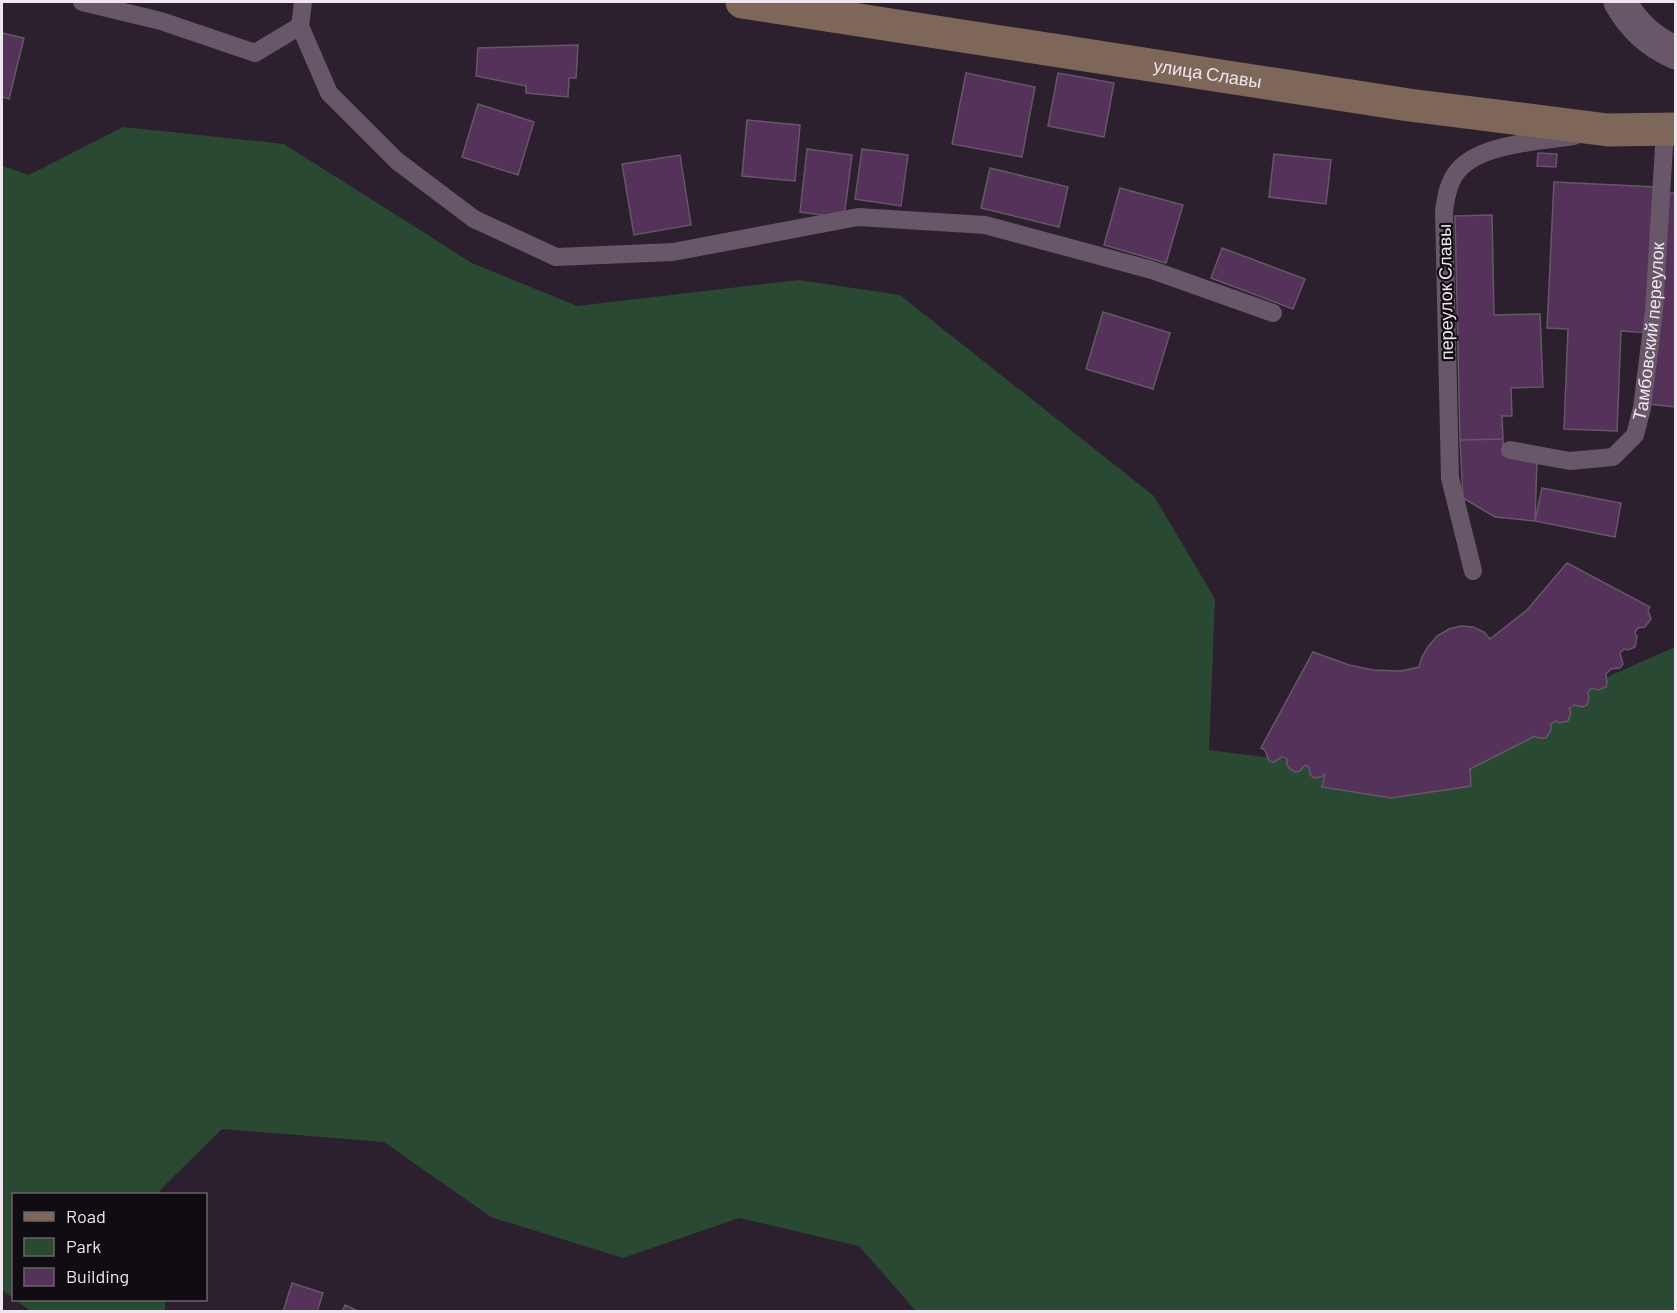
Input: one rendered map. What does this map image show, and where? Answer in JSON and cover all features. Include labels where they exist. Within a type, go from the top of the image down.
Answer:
[{"type":"street","name":"улица Славы","points":[[742,2],[1409,105],[1608,130],[1670,130]]},
{"type":"street","points":[[1620,2],[1631,21],[1659,46],[1676,53]]},
{"type":"lane","points":[[82,2],[161,21],[255,53],[300,26]]},
{"type":"lane","points":[[303,2],[300,26],[329,93],[397,161],[474,219],[556,257],[673,252],[858,217],[985,225],[1152,270],[1274,313]]},
{"type":"lane","name":"переулок Славы","points":[[1473,572],[1450,478],[1444,211],[1446,194],[1454,175],[1472,158],[1500,148],[1608,130]]},
{"type":"lane","name":"Тамбовский переулок","points":[[1510,450],[1570,461],[1613,457],[1635,435],[1642,408],[1654,311],[1670,130]]},
{"type":"green space","points":[[123,127],[284,144],[472,263],[577,306],[799,280],[900,295],[1154,496],[1215,599],[1209,750],[1376,771],[1582,688],[1675,647],[1675,1311],[916,1311],[859,1246],[739,1218],[623,1258],[491,1217],[384,1142],[222,1129],[160,1190],[160,1193],[12,1193],[12,1297],[2,1290],[2,166],[29,175]]},
{"type":"green space","points":[[16,1301],[165,1301],[165,1311],[31,1311]]},
{"type":"building","points":[[2,33],[24,38],[9,99],[2,97]]},
{"type":"building","points":[[578,45],[576,78],[569,78],[568,97],[526,93],[526,86],[476,76],[478,48]]},
{"type":"building","points":[[966,73],[1035,87],[1022,157],[952,144]]},
{"type":"building","points":[[1058,73],[1114,83],[1104,137],[1048,126]]},
{"type":"building","points":[[478,104],[534,122],[518,175],[462,157]]},
{"type":"building","points":[[747,120],[800,125],[795,181],[742,176]]},
{"type":"building","points":[[807,149],[852,155],[844,218],[800,212]]},
{"type":"building","points":[[862,149],[908,155],[901,206],[855,199]]},
{"type":"building","points":[[1538,153],[1557,154],[1556,167],[1537,166]]},
{"type":"building","points":[[1274,154],[1331,160],[1326,204],[1269,197]]},
{"type":"building","points":[[680,155],[691,225],[634,235],[622,164]]},
{"type":"building","points":[[990,168],[1068,187],[1059,227],[981,208]]},
{"type":"building","points":[[1554,182],[1657,187],[1650,333],[1621,331],[1617,431],[1564,429],[1568,329],[1547,328]]},
{"type":"building","points":[[1120,188],[1183,205],[1166,263],[1104,245]]},
{"type":"building","points":[[1670,193],[1676,193],[1676,407],[1648,404]]},
{"type":"building","points":[[1492,215],[1494,315],[1540,314],[1543,387],[1511,388],[1512,416],[1502,416],[1503,439],[1460,440],[1455,216]]},
{"type":"building","points":[[1222,248],[1305,279],[1293,309],[1211,278]]},
{"type":"building","points":[[1103,312],[1170,333],[1153,389],[1086,369]]},
{"type":"building","points":[[1503,439],[1503,455],[1537,461],[1535,521],[1495,517],[1463,498],[1460,440]]},
{"type":"building","points":[[1542,488],[1621,503],[1615,537],[1535,521]]},
{"type":"building","points":[[1567,563],[1650,607],[1648,611],[1651,619],[1645,627],[1638,628],[1635,632],[1637,637],[1635,647],[1624,649],[1620,653],[1623,664],[1620,668],[1611,669],[1606,674],[1606,687],[1598,690],[1592,688],[1588,692],[1587,705],[1583,707],[1574,705],[1569,709],[1571,712],[1568,721],[1559,723],[1556,721],[1551,724],[1551,730],[1546,738],[1535,736],[1470,769],[1471,786],[1391,798],[1322,787],[1325,774],[1315,778],[1310,775],[1309,767],[1305,765],[1300,771],[1295,772],[1287,765],[1287,759],[1282,757],[1274,762],[1269,761],[1265,750],[1261,748],[1313,652],[1349,665],[1373,670],[1401,671],[1419,667],[1428,647],[1437,636],[1449,629],[1461,626],[1473,627],[1484,632],[1490,639],[1527,610]]},
{"type":"building","points":[[292,1283],[323,1293],[317,1312],[283,1312]]},
{"type":"building","points":[[345,1305],[360,1312],[342,1312]]}]
